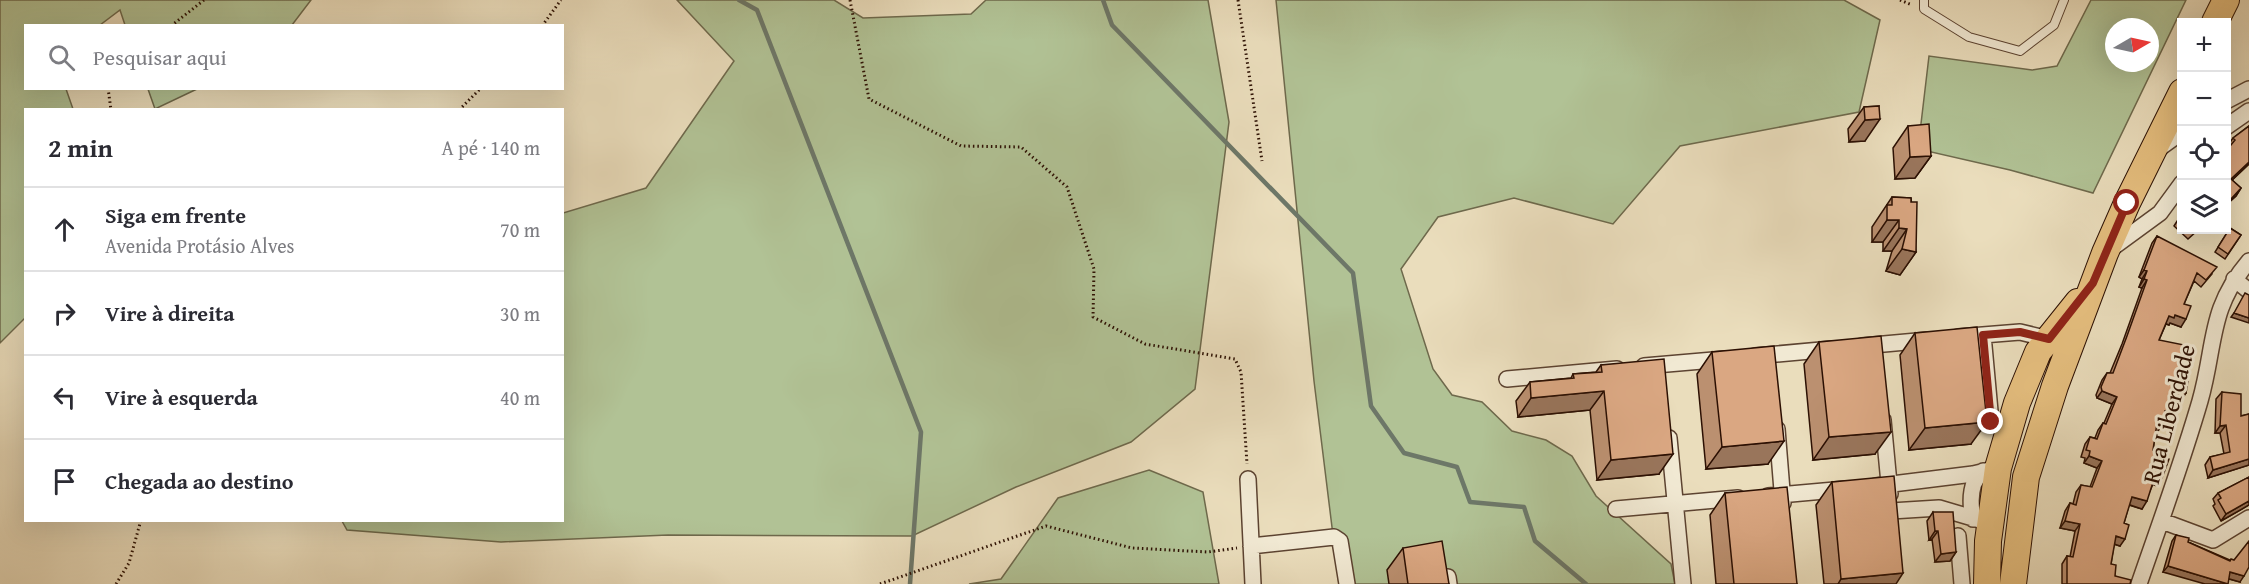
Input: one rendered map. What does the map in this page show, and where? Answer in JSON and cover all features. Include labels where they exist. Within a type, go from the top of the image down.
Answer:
[{"type":"main road","points":[[2217,18],[2226,0]]},
{"type":"main road","points":[[2013,584],[2026,477],[2046,412],[2105,253],[2177,101]]},
{"type":"main road","points":[[1987,584],[1984,528],[1991,470],[2038,352],[2093,283]]},
{"type":"main road","points":[[2017,403],[2030,399],[2043,406],[2046,412]]},
{"type":"main road","points":[[1984,528],[2000,549],[2017,548]]},
{"type":"street","points":[[2231,98],[2249,89]]},
{"type":"street","points":[[2227,126],[2249,111]]},
{"type":"street","points":[[2152,153],[2177,135]]},
{"type":"street","points":[[2105,253],[2160,213],[2177,189]]},
{"type":"street","name":"Rua Liberdade","points":[[2139,584],[2201,399],[2214,328],[2222,301],[2234,279],[2249,261]]},
{"type":"street","points":[[2234,279],[2249,291]]},
{"type":"street","points":[[1507,379],[1664,370],[1877,350],[2020,332],[2049,339]]},
{"type":"street","points":[[1983,335],[1991,422]]},
{"type":"street","points":[[1882,403],[1892,516],[1939,508],[1984,528]]},
{"type":"street","points":[[1775,413],[1784,517]]},
{"type":"street","points":[[1668,423],[1683,584]]},
{"type":"street","points":[[1616,509],[1889,485],[1991,470]]},
{"type":"street","points":[[1248,479],[1252,584]]},
{"type":"street","points":[[2162,521],[2213,540],[2249,518]]},
{"type":"street","points":[[1958,536],[1962,584]]},
{"type":"street","points":[[1251,546],[1334,537],[1341,541],[1347,584]]},
{"type":"lane","points":[[1924,0],[1924,9],[1969,37],[2020,51],[2054,25],[2064,0]]},
{"type":"path","points":[[174,24],[204,0]]},
{"type":"path","points":[[543,24],[561,0]]},
{"type":"path","points":[[850,0],[868,99],[961,146],[1021,147],[1067,187],[1094,269],[1093,318],[1145,344],[1234,359],[1241,372],[1248,479]]},
{"type":"path","points":[[1238,0],[1262,161]]},
{"type":"path","points":[[108,90],[111,108]]},
{"type":"path","points":[[461,108],[480,90]]},
{"type":"path","points":[[116,584],[129,563],[140,522]]},
{"type":"path","points":[[880,584],[1046,526],[1132,548],[1208,552],[1251,546]]},
{"type":"green space","points":[[0,0],[311,0],[293,24],[125,24],[120,10],[101,24],[24,24],[24,90],[66,90],[73,108],[24,108],[24,319],[0,343]]},
{"type":"green space","points":[[677,0],[834,0],[863,18],[971,14],[986,0],[1208,0],[1229,122],[1195,389],[1131,442],[1016,487],[912,536],[668,535],[501,542],[347,530],[343,522],[564,522],[564,213],[646,188],[734,61]]},
{"type":"green space","points":[[1276,0],[1844,0],[1880,20],[1859,112],[1680,146],[1613,224],[1514,198],[1438,217],[1401,269],[1433,369],[1452,395],[1482,402],[1512,431],[1546,440],[1572,456],[1596,496],[1671,564],[1675,584],[1339,584],[1314,381]]},
{"type":"green space","points":[[2091,0],[2186,0],[2159,56],[2159,18],[2105,18],[2105,72],[2151,72],[2093,193],[2010,170],[1918,149],[1929,56],[2032,70],[2057,66]]},
{"type":"green space","points":[[149,90],[195,90],[157,108],[155,108]]},
{"type":"green space","points":[[1149,470],[1203,492],[1219,584],[969,584],[1001,579],[1058,498]]},
{"type":"building","points":[[1879,106],[1880,119],[1865,120],[1864,107]]},
{"type":"building","points":[[1929,124],[1931,156],[1910,157],[1908,126]]},
{"type":"building","points":[[2249,126],[2249,162],[2231,179],[2231,145],[2235,140],[2233,138]]},
{"type":"building","points":[[2231,179],[2241,188],[2231,199]]},
{"type":"building","points":[[1892,197],[1911,198],[1911,202],[1917,202],[1916,252],[1902,249],[1907,229],[1899,228],[1899,220],[1887,220],[1887,205],[1892,205]]},
{"type":"building","points":[[2231,229],[2241,235],[2228,254],[2218,247],[2226,234],[2231,234]]},
{"type":"building","points":[[2157,236],[2217,267],[2206,280],[2197,273],[2184,304],[2191,306],[2186,319],[2175,315],[2174,318],[2169,316],[2159,340],[2194,347],[2186,393],[2176,389],[2169,412],[2165,411],[2163,424],[2157,423],[2153,450],[2169,459],[2162,478],[2155,476],[2147,501],[2132,497],[2124,523],[2129,525],[2125,539],[2116,536],[2111,564],[2116,565],[2115,576],[2131,580],[2130,584],[2067,584],[2067,556],[2073,557],[2080,524],[2065,521],[2070,503],[2076,505],[2081,485],[2092,487],[2102,461],[2089,456],[2090,451],[2086,450],[2090,437],[2097,439],[2103,423],[2106,424],[2117,397],[2102,391],[2101,387],[2107,373],[2113,373],[2127,336],[2147,280],[2144,279],[2147,271],[2144,270]]},
{"type":"building","points":[[2245,293],[2249,295],[2249,318],[2234,313]]},
{"type":"building","points":[[1977,327],[1987,422],[1925,428],[1915,333]]},
{"type":"building","points":[[1881,336],[1891,432],[1829,437],[1819,342]]},
{"type":"building","points":[[1774,346],[1784,441],[1722,447],[1712,352]]},
{"type":"building","points":[[1664,359],[1673,454],[1611,460],[1604,391],[1531,398],[1530,382],[1574,378],[1573,374],[1602,372],[1601,365]]},
{"type":"building","points":[[2222,392],[2241,394],[2241,416],[2249,414],[2249,459],[2213,470],[2210,457],[2230,452],[2226,425],[2220,426]]},
{"type":"building","points":[[1894,476],[1903,573],[1841,579],[1832,482]]},
{"type":"building","points":[[2249,477],[2249,501],[2226,514],[2218,500],[2221,498],[2218,493]]},
{"type":"building","points":[[1787,487],[1797,584],[1734,584],[1725,493]]},
{"type":"building","points":[[1933,512],[1953,512],[1956,552],[1941,554]]},
{"type":"building","points":[[2176,535],[2189,538],[2188,542],[2230,561],[2234,560],[2249,541],[2249,567],[2244,576],[2230,572],[2228,584],[2168,566]]},
{"type":"building","points":[[1442,541],[1449,584],[1408,584],[1403,548]]},
{"type":"waterway","points":[[739,0],[757,10],[921,432],[910,584]]},
{"type":"waterway","points":[[1103,0],[1112,25],[1353,273],[1371,406],[1404,453],[1457,467],[1470,502],[1524,507],[1535,541],[1586,584]]},
{"type":"route","points":[[1991,422],[1983,335],[2020,332],[2049,339],[2093,283],[2127,203]]}]
